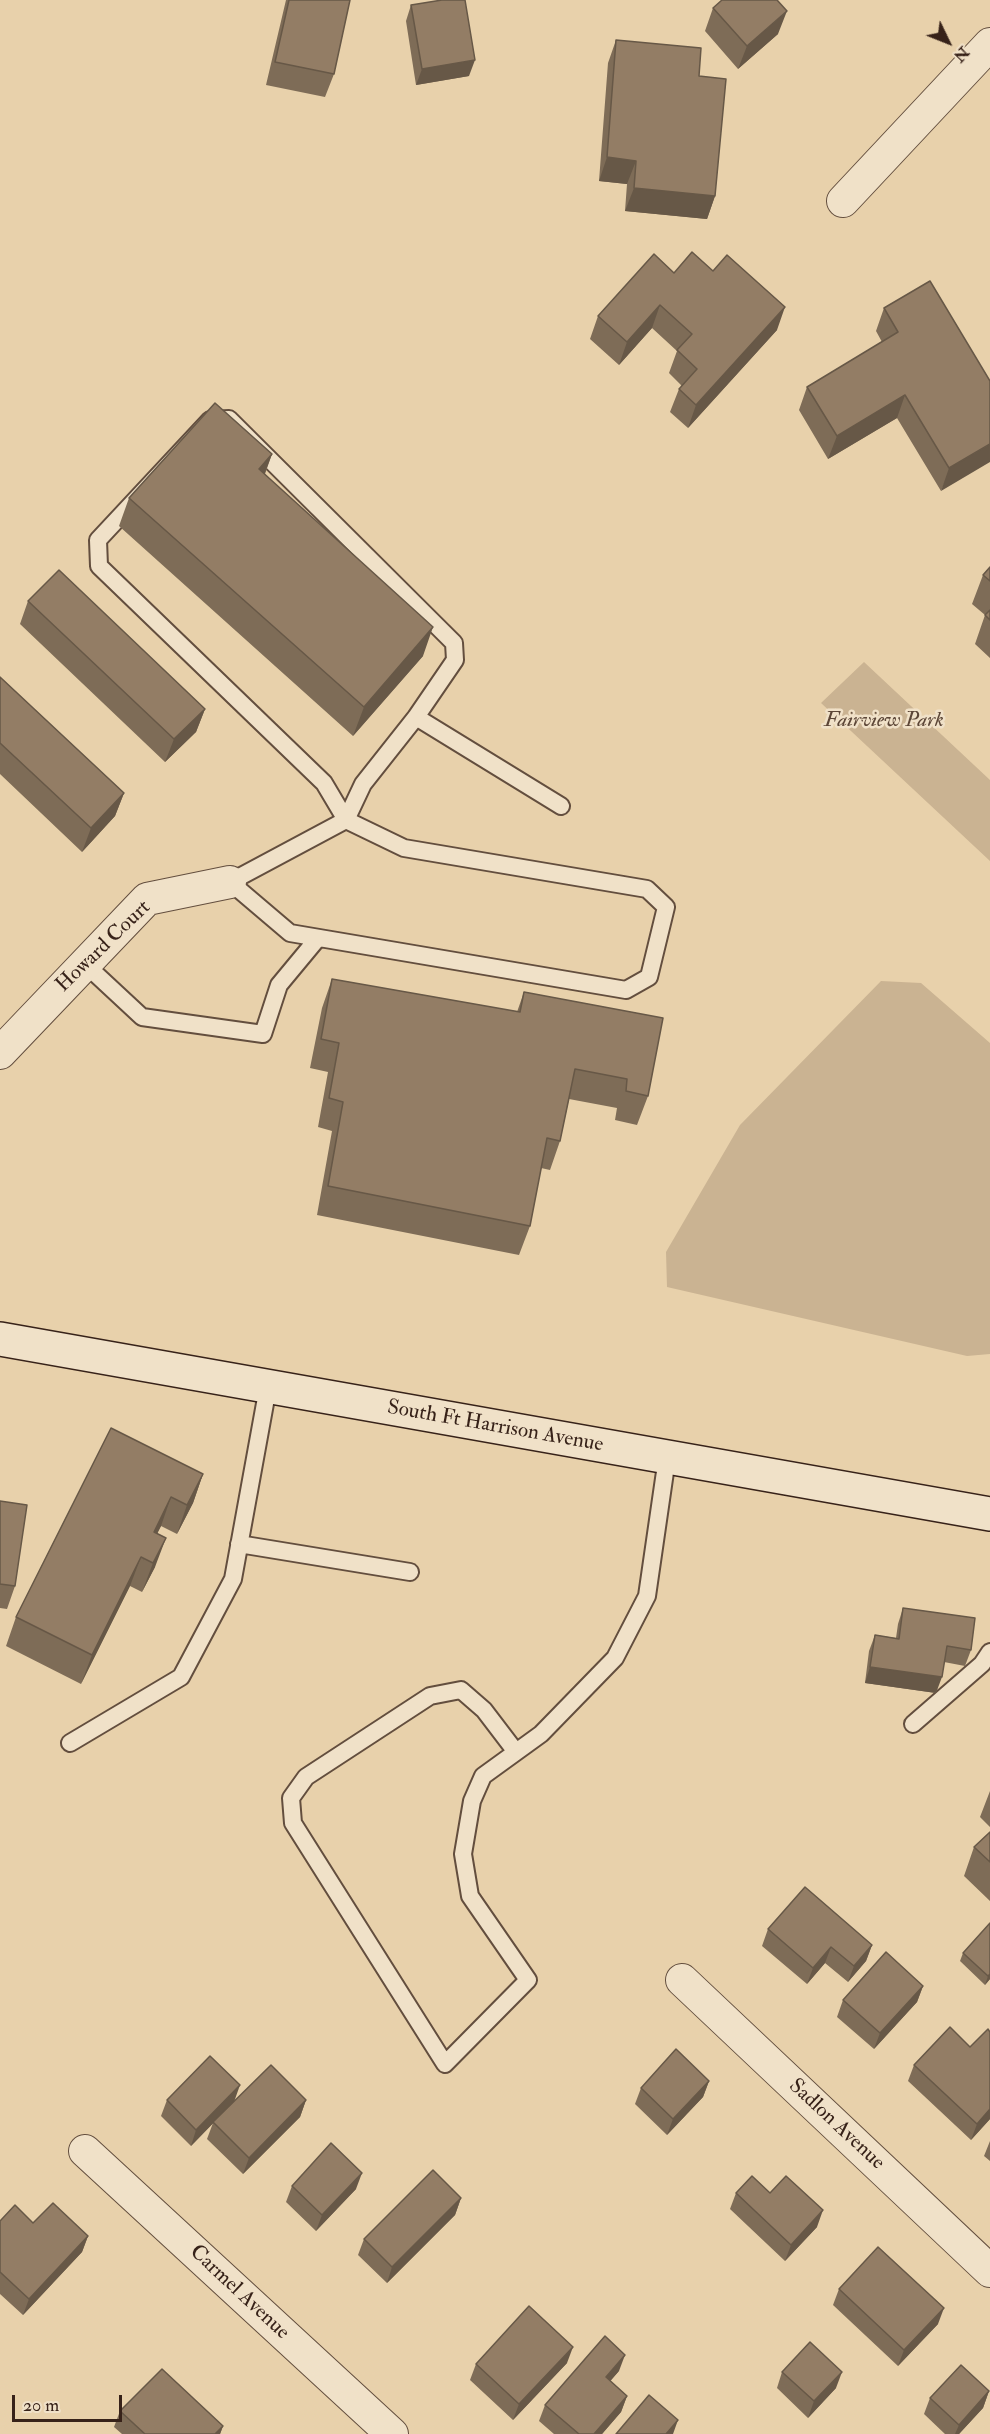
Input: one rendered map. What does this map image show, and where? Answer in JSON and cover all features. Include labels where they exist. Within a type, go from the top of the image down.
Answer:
[{"type":"main road","name":"South Ft Harrison Avenue","points":[[0,1339],[990,1514]]},
{"type":"street","points":[[843,201],[990,44]]},
{"type":"street","name":"Howard Court","points":[[0,1053],[147,899],[230,882]]},
{"type":"street","name":"Sadlon Avenue","points":[[681,1980],[990,2271]]},
{"type":"street","name":"Carmel Avenue","points":[[85,2151],[392,2434]]},
{"type":"lane","points":[[416,717],[363,784],[346,820],[230,882],[290,933],[626,990],[649,977],[666,907],[647,889],[404,848],[346,820],[324,783],[99,566],[98,540],[210,420],[229,419],[454,643],[455,660],[416,717]]},
{"type":"lane","points":[[416,717],[561,806]]},
{"type":"lane","points":[[85,964],[142,1017],[263,1034],[279,985],[318,938]]},
{"type":"lane","points":[[70,1743],[181,1677],[233,1579],[268,1387]]},
{"type":"lane","points":[[516,1752],[484,1710],[461,1690],[430,1696],[306,1777],[291,1798],[293,1823],[445,2064],[528,1980],[470,1896],[463,1854],[472,1801],[483,1776],[541,1734],[615,1658],[647,1596],[667,1458]]},
{"type":"lane","points":[[239,1544],[410,1572]]},
{"type":"lane","points":[[913,1724],[982,1664],[990,1652]]},
{"type":"green space","name":"Fairview Park","points":[[864,662],[990,780],[990,861],[821,703]]},
{"type":"green space","points":[[881,981],[921,983],[990,1043],[990,1354],[967,1356],[667,1287],[666,1252],[740,1125]]},
{"type":"building","points":[[289,0],[350,0],[334,74],[275,62]]},
{"type":"building","points":[[442,0],[465,0],[475,60],[422,69],[411,5]]},
{"type":"building","points":[[722,0],[777,0],[787,11],[747,46],[713,8]]},
{"type":"building","points":[[616,40],[701,48],[699,76],[726,79],[715,196],[634,188],[636,161],[607,157]]},
{"type":"building","points":[[692,252],[713,271],[727,255],[785,307],[696,405],[679,389],[697,369],[677,350],[692,334],[660,305],[627,342],[598,316],[654,254],[674,273]]},
{"type":"building","points":[[930,281],[990,381],[990,444],[949,468],[905,395],[837,436],[807,387],[898,332],[884,308]]},
{"type":"building","points":[[215,403],[272,454],[259,469],[433,627],[364,707],[129,498]]},
{"type":"building","points":[[990,567],[990,581],[983,575]]},
{"type":"building","points":[[59,570],[205,709],[174,739],[28,601]]},
{"type":"building","points":[[990,610],[990,620],[985,615]]},
{"type":"building","points":[[0,677],[124,793],[91,828],[0,743]]},
{"type":"building","points":[[332,979],[520,1012],[524,992],[663,1018],[648,1096],[626,1091],[627,1079],[575,1069],[560,1141],[547,1138],[530,1226],[328,1186],[343,1102],[329,1098],[339,1043],[321,1039]]},
{"type":"building","points":[[111,1428],[203,1474],[187,1505],[171,1497],[154,1532],[166,1538],[153,1563],[141,1557],[92,1655],[16,1617]]},
{"type":"building","points":[[0,1501],[27,1505],[15,1586],[0,1584]]},
{"type":"building","points":[[903,1608],[975,1618],[971,1650],[947,1646],[942,1677],[870,1667],[875,1635],[899,1639]]},
{"type":"building","points":[[990,1832],[990,1862],[974,1847]]},
{"type":"building","points":[[805,1887],[872,1945],[854,1966],[831,1947],[813,1968],[768,1929]]},
{"type":"building","points":[[990,1923],[990,1974],[988,1976],[963,1953]]},
{"type":"building","points":[[886,1952],[923,1986],[880,2033],[843,2000]]},
{"type":"building","points":[[950,2027],[970,2047],[988,2029],[990,2032],[990,2109],[977,2124],[914,2065]]},
{"type":"building","points":[[676,2049],[709,2081],[673,2119],[641,2088]]},
{"type":"building","points":[[210,2056],[240,2085],[196,2130],[167,2100]]},
{"type":"building","points":[[271,2065],[306,2100],[249,2158],[213,2122]]},
{"type":"building","points":[[331,2143],[362,2173],[322,2215],[292,2186]]},
{"type":"building","points":[[433,2170],[461,2198],[392,2267],[364,2239]]},
{"type":"building","points":[[752,2176],[770,2193],[786,2176],[823,2210],[791,2245],[736,2193]]},
{"type":"building","points":[[53,2203],[88,2236],[29,2299],[0,2272],[0,2221],[15,2205],[33,2223]]},
{"type":"building","points":[[878,2247],[944,2308],[904,2350],[839,2289]]},
{"type":"building","points":[[529,2306],[573,2347],[519,2404],[476,2364]]},
{"type":"building","points":[[605,2336],[625,2355],[606,2377],[627,2396],[594,2434],[579,2434],[545,2405]]},
{"type":"building","points":[[810,2342],[842,2372],[814,2401],[782,2372]]},
{"type":"building","points":[[961,2365],[989,2391],[959,2425],[930,2398]]},
{"type":"building","points":[[162,2369],[223,2426],[215,2434],[145,2434],[120,2411]]},
{"type":"building","points":[[649,2395],[678,2420],[666,2434],[616,2434]]}]
